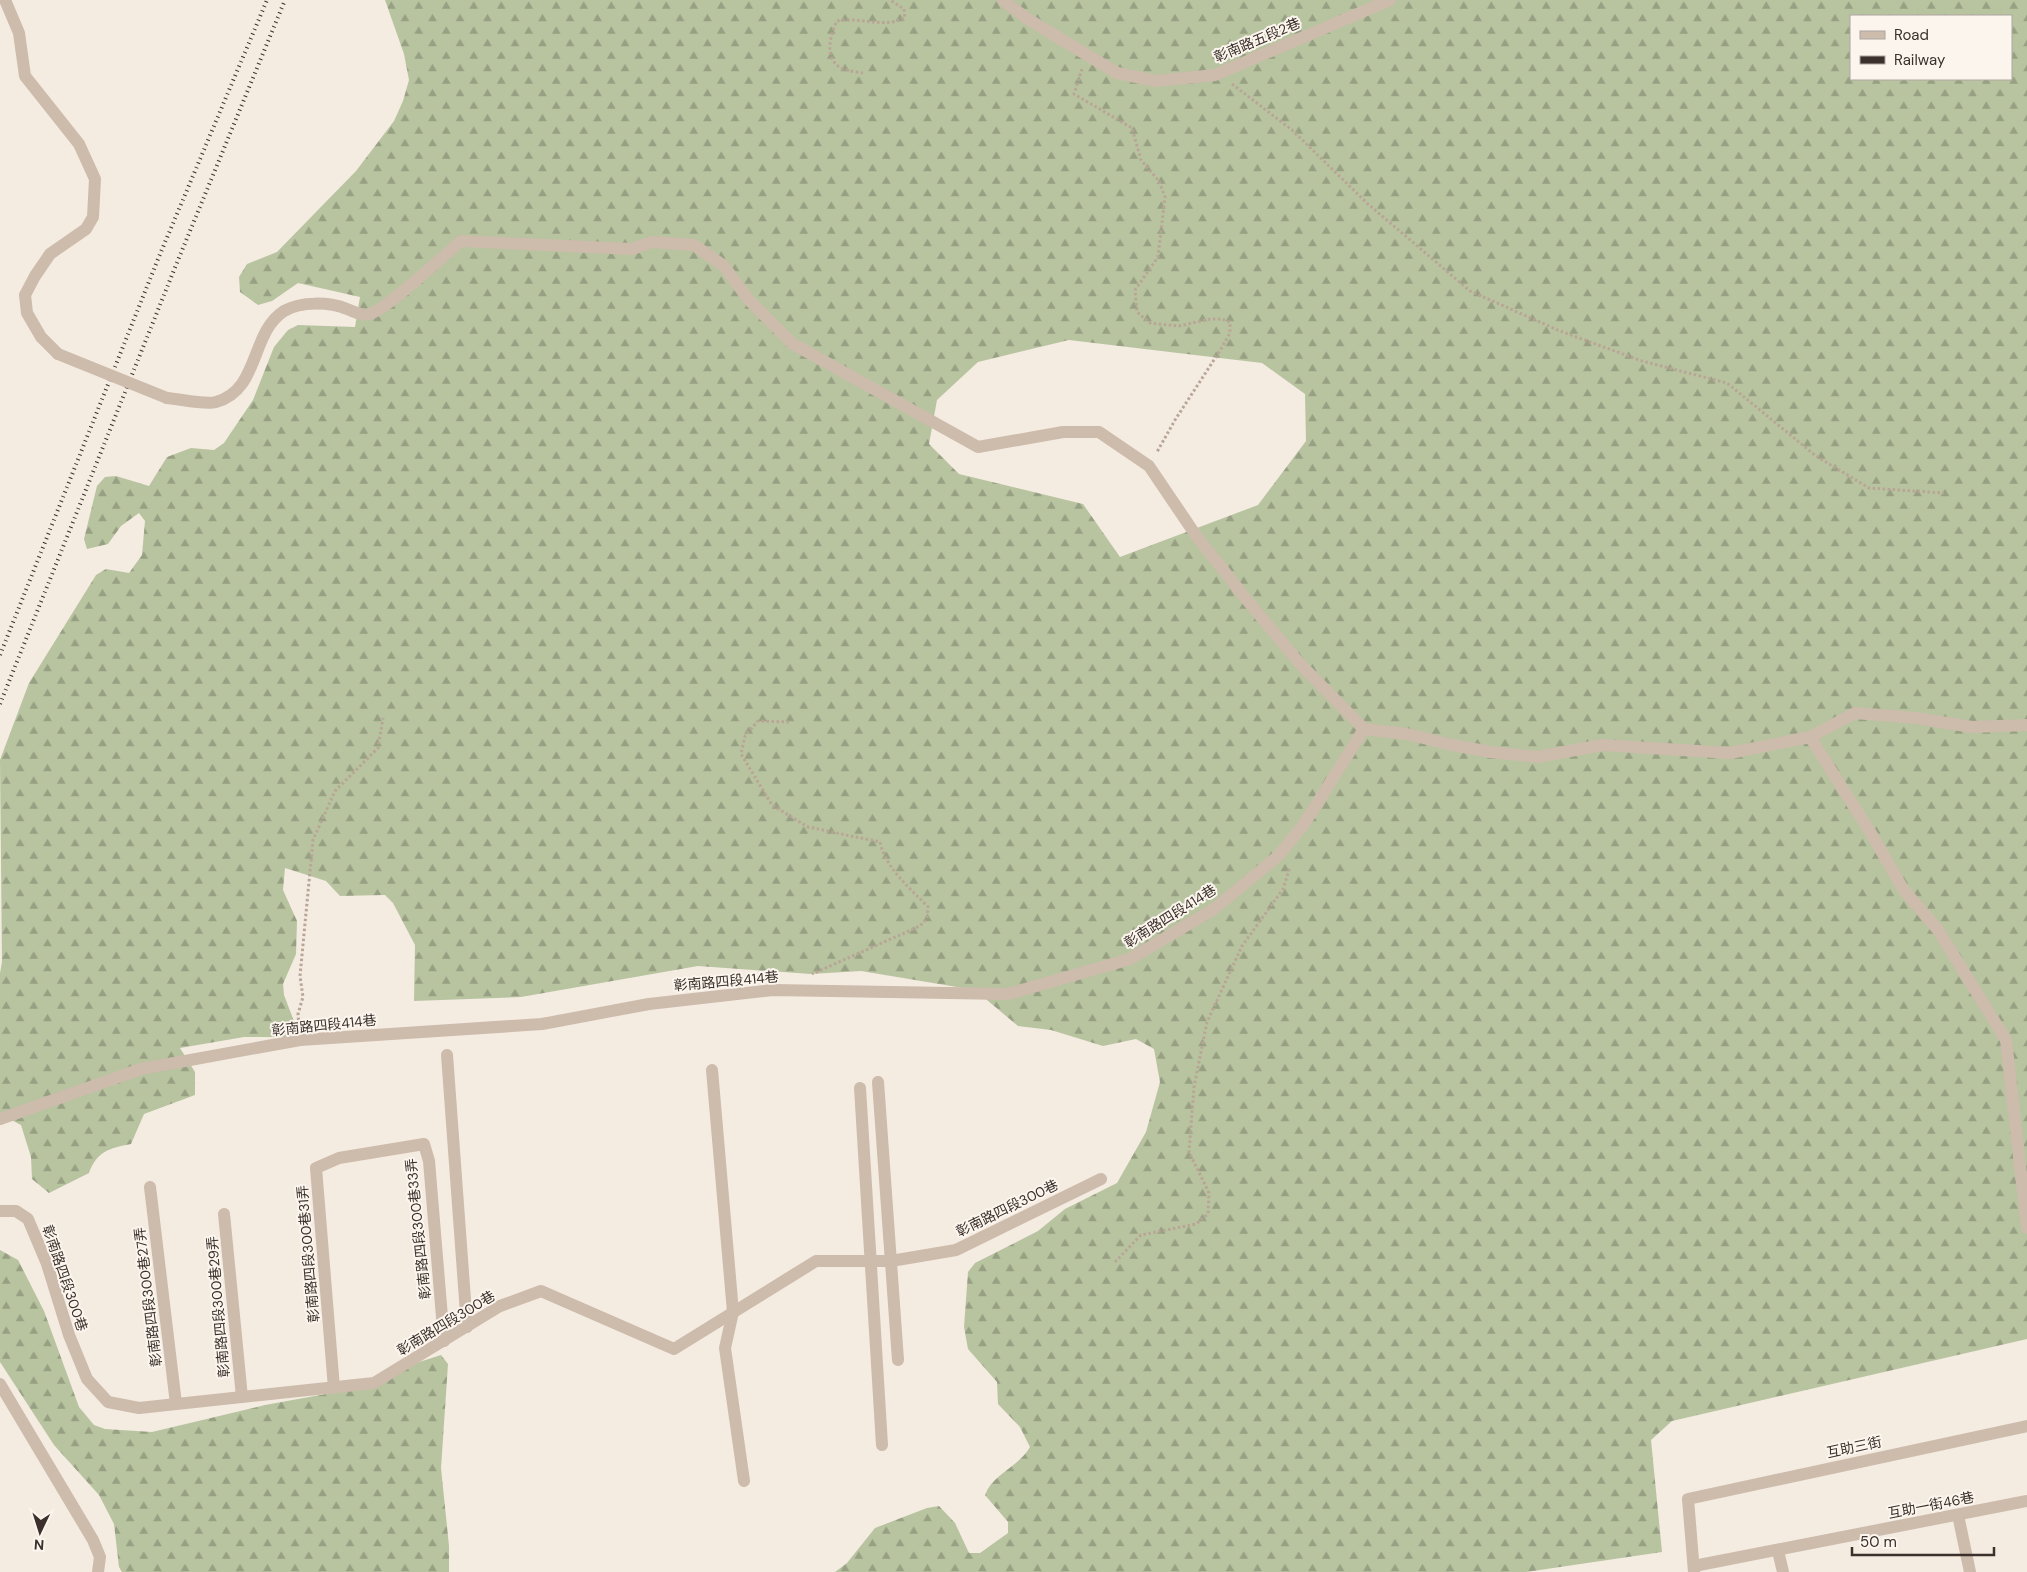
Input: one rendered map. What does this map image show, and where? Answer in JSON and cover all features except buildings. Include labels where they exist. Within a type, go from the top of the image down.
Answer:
[{"type":"street","points":[[4,0],[19,33],[25,76],[79,144],[95,179],[93,218],[86,229],[50,254],[25,295],[27,313],[41,337],[58,354],[167,398],[215,402],[233,395],[248,376],[262,338],[274,318],[287,310],[322,304],[346,308],[358,314],[371,314],[411,285],[461,241],[632,250],[652,242],[694,245],[724,266],[748,299],[793,344],[978,447],[1063,432],[1100,432],[1149,466],[1197,537],[1247,600],[1301,665],[1364,730],[1407,734],[1490,752],[1538,757],[1602,745],[1730,753],[1810,737],[1855,714],[1916,718],[1972,727],[2027,725]]},
{"type":"street","name":"彰南路五段2巷","points":[[1003,0],[1026,18],[1117,73],[1156,81],[1215,75],[1390,0]]},
{"type":"street","name":"彰南路四段414巷","points":[[0,1119],[141,1069],[300,1040],[542,1024],[650,1004],[772,990],[1008,994],[1121,962],[1130,959],[1214,909],[1278,856],[1304,824],[1364,730]]},
{"type":"street","points":[[1810,737],[1903,888],[1938,930],[2006,1040],[2027,1228]]},
{"type":"street","points":[[447,1055],[467,1326]]},
{"type":"street","points":[[712,1070],[733,1312],[725,1348],[744,1481]]},
{"type":"street","points":[[878,1082],[898,1360]]},
{"type":"street","points":[[860,1088],[882,1445]]},
{"type":"street","name":"彰南路四段300巷33弄","points":[[424,1144],[429,1161],[444,1341]]},
{"type":"street","name":"彰南路四段300巷31弄","points":[[334,1388],[316,1168],[339,1158],[424,1144]]},
{"type":"street","name":"彰南路四段300巷","points":[[0,1211],[16,1211],[28,1220],[47,1264],[68,1335],[87,1379],[108,1402],[139,1408],[374,1383],[500,1306],[541,1291],[674,1349],[816,1261],[891,1261],[956,1250],[1101,1179]]},
{"type":"street","name":"彰南路四段300巷27弄","points":[[150,1186],[176,1404]]},
{"type":"street","name":"彰南路四段300巷29弄","points":[[224,1214],[242,1397]]},
{"type":"street","points":[[0,1384],[93,1540],[100,1557],[98,1572]]},
{"type":"street","name":"互助三街","points":[[1694,1569],[1688,1499],[2027,1426]]},
{"type":"street","name":"互助一街46巷","points":[[1694,1569],[2027,1501]]},
{"type":"street","points":[[1958,1515],[1970,1572]]},
{"type":"street","points":[[1778,1551],[1783,1572]]},
{"type":"path","points":[[863,73],[842,69],[834,61],[829,53],[831,34],[837,20],[848,18],[878,23],[898,21],[904,18],[904,10],[890,0]]},
{"type":"path","points":[[1086,54],[1074,94],[1132,128],[1142,160],[1159,182],[1164,197],[1158,257],[1135,290],[1137,312],[1150,323],[1179,326],[1210,319],[1222,319],[1230,322],[1230,333],[1175,420],[1149,466]]},
{"type":"path","points":[[1215,75],[1235,86],[1292,130],[1368,204],[1470,291],[1560,332],[1642,361],[1727,383],[1816,456],[1869,488],[1944,493]]},
{"type":"path","points":[[300,1040],[298,1014],[303,997],[300,976],[313,840],[335,791],[378,748],[383,718]]},
{"type":"path","points":[[789,722],[758,721],[745,736],[741,754],[772,805],[808,827],[880,842],[884,856],[900,879],[928,907],[927,918],[920,926],[806,977]]},
{"type":"path","points":[[1115,1262],[1141,1235],[1196,1224],[1208,1214],[1209,1193],[1189,1152],[1194,1087],[1207,1022],[1242,946],[1283,889],[1292,861]]},
{"type":"green space","points":[[385,0],[2027,0],[2027,1339],[1672,1421],[1651,1440],[1662,1552],[1526,1572],[835,1572],[847,1563],[875,1528],[927,1508],[939,1506],[955,1523],[969,1553],[980,1553],[1008,1533],[1008,1522],[985,1495],[994,1481],[1019,1460],[1030,1447],[1020,1427],[998,1404],[997,1382],[968,1349],[964,1327],[968,1272],[975,1263],[1038,1231],[1065,1209],[1117,1183],[1146,1132],[1160,1082],[1154,1049],[1136,1039],[1103,1046],[1051,1030],[1018,1026],[975,990],[861,971],[811,974],[698,966],[521,997],[414,1001],[415,945],[393,903],[385,895],[340,896],[326,881],[285,868],[283,890],[297,921],[296,954],[283,984],[284,995],[300,1037],[244,1037],[180,1048],[195,1072],[195,1095],[144,1114],[131,1144],[105,1152],[96,1160],[89,1173],[49,1193],[32,1179],[31,1157],[21,1125],[0,1114],[0,973],[2,962],[0,760],[29,683],[96,575],[106,569],[129,573],[142,555],[145,521],[139,513],[121,526],[108,544],[87,549],[84,539],[97,486],[105,477],[116,476],[149,486],[167,457],[191,448],[214,450],[224,443],[253,400],[274,347],[288,330],[298,325],[355,327],[360,297],[298,283],[272,301],[258,305],[240,292],[239,277],[247,264],[277,252],[356,171],[394,121],[403,101],[409,80],[404,54]],"holes":[[[1069,340],[1262,363],[1305,394],[1306,441],[1258,505],[1120,557],[1083,504],[959,474],[929,444],[937,400],[978,362]]]},
{"type":"green space","points":[[0,1250],[18,1260],[44,1311],[79,1407],[94,1425],[105,1429],[152,1432],[265,1405],[381,1384],[410,1365],[441,1355],[448,1364],[441,1468],[449,1546],[449,1572],[122,1572],[119,1567],[114,1524],[99,1495],[54,1445],[0,1362]]},
{"type":"railway","points":[[0,655],[158,259],[267,0]]},
{"type":"railway","points":[[0,704],[176,265],[285,0]]}]
